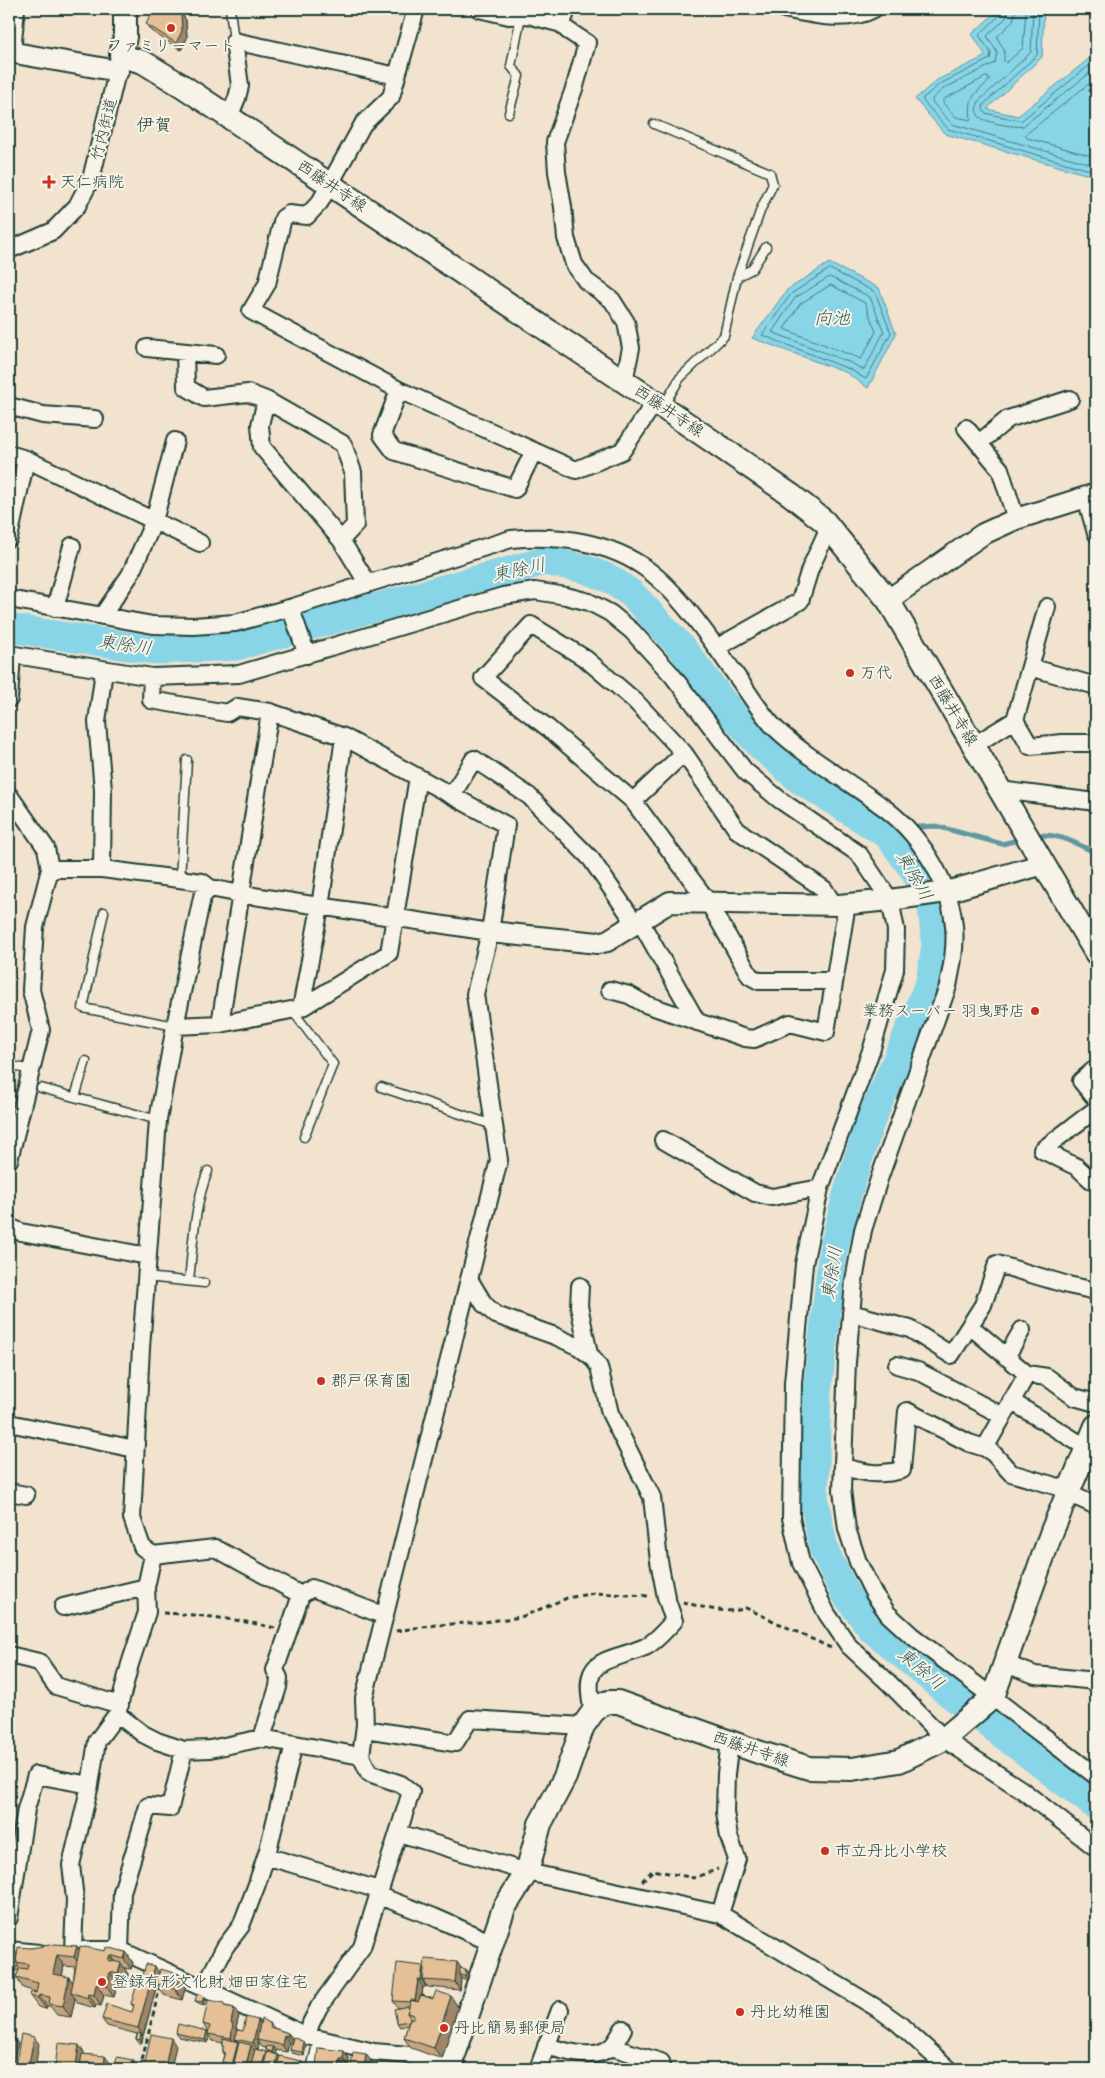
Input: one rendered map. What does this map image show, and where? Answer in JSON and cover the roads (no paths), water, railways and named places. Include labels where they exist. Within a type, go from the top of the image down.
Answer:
[{"type":"main road","points":[[120,64],[125,37],[125,9]]},
{"type":"main road","name":"西藤井寺線","points":[[120,64],[143,62],[229,117],[659,404],[791,495],[829,527],[888,600],[1096,953]]},
{"type":"main road","name":"西藤井寺線","points":[[588,1719],[608,1702],[618,1702],[809,1768],[852,1769],[899,1760],[951,1735],[993,1697],[1052,1531],[1096,1426]]},
{"type":"main road","points":[[453,2069],[453,2058],[504,1908],[527,1872],[540,1824],[564,1777],[588,1719]]},
{"type":"street","points":[[16,9],[10,52],[120,64]]},
{"type":"street","points":[[416,9],[391,97],[363,124],[320,202],[307,216],[289,214],[283,218],[267,284],[251,311],[399,390],[576,470],[622,451],[659,404]]},
{"type":"street","points":[[479,9],[509,16],[564,16],[567,30],[587,43],[555,142],[566,238],[574,264],[586,281],[612,300],[626,322],[631,348],[624,381]]},
{"type":"street","points":[[784,9],[806,14],[848,17],[864,14],[874,9]]},
{"type":"street","points":[[229,117],[238,98],[240,86],[234,41],[397,76]]},
{"type":"street","name":"竹内街道","points":[[9,250],[53,231],[77,206],[91,179],[120,64]]},
{"type":"street","points":[[147,348],[216,355]]},
{"type":"street","points":[[184,352],[186,387],[204,398],[248,393],[266,400],[343,444],[353,472],[355,525],[341,540]]},
{"type":"street","points":[[399,390],[382,434],[394,451],[515,489],[534,451]]},
{"type":"street","points":[[979,444],[1008,419],[1070,399]]},
{"type":"street","points":[[266,400],[260,425],[262,447],[341,540],[368,584]]},
{"type":"street","points":[[9,406],[43,415],[94,419]]},
{"type":"street","points":[[966,428],[1000,469],[1016,519]]},
{"type":"street","points":[[102,616],[130,575],[154,521],[175,441]]},
{"type":"street","points":[[9,454],[26,459],[200,543]]},
{"type":"street","points":[[9,533],[26,459]]},
{"type":"street","points":[[888,600],[984,534],[1016,519],[1091,496],[1096,534]]},
{"type":"street","points":[[716,648],[800,602],[810,569],[829,527]]},
{"type":"street","points":[[9,598],[153,625],[194,626],[235,623],[293,611],[368,584],[511,539],[538,537],[566,539],[616,551],[648,570],[671,591],[774,727],[812,759],[881,805],[909,831],[931,862],[946,892],[954,926],[954,957],[948,986],[874,1196],[864,1230],[854,1281],[842,1490],[847,1529],[858,1562],[874,1594],[888,1614],[911,1635],[1096,1776]]},
{"type":"street","points":[[55,608],[72,546]]},
{"type":"street","points":[[9,698],[11,654],[152,677],[239,674],[305,651],[503,596],[535,591],[566,596],[589,602],[610,613],[632,631],[672,675],[744,771],[780,800],[859,854],[890,900],[896,930],[895,970],[872,1048],[820,1188],[804,1264],[793,1383],[791,1518],[801,1564],[827,1614],[848,1646],[951,1735],[1096,1848]]},
{"type":"street","points":[[974,745],[1015,720],[1046,607]]},
{"type":"street","points":[[293,611],[305,651]]},
{"type":"street","points":[[834,981],[759,981],[750,976],[709,903],[633,801],[548,728],[483,678],[531,625],[586,659],[635,701],[684,753],[737,830],[824,889],[840,904]]},
{"type":"street","points":[[1030,667],[1096,686]]},
{"type":"street","points":[[102,869],[103,790],[98,722],[104,670]]},
{"type":"street","points":[[152,677],[151,700],[227,713],[237,707],[270,712],[344,737],[506,825],[490,932],[475,994],[499,1160],[364,1698],[365,1729],[361,1756],[369,1773],[401,1784],[411,1792],[362,1947],[319,2007],[311,2023],[313,2038]]},
{"type":"street","points":[[220,1024],[270,712]]},
{"type":"street","points":[[1015,720],[1030,746],[1096,743]]},
{"type":"street","points":[[297,1009],[320,907],[344,737]]},
{"type":"street","points":[[633,801],[684,753]]},
{"type":"street","points":[[452,795],[474,759],[529,796],[591,859],[638,922],[697,1022]]},
{"type":"street","points":[[175,1026],[220,1024],[297,1009],[389,953],[418,776]]},
{"type":"street","points":[[1000,790],[1096,802]]},
{"type":"street","points":[[9,795],[46,848],[50,869],[35,927],[31,990],[41,1030],[9,1160]]},
{"type":"street","points":[[50,869],[102,869],[180,879],[202,882],[210,888],[241,894],[394,919],[490,932],[598,942],[607,941],[670,902],[840,904],[890,900],[946,892],[1044,864]]},
{"type":"street","points":[[210,888],[202,897],[175,1026],[158,1120],[147,1256],[132,1518],[142,1547],[153,1555],[215,1548],[301,1595]]},
{"type":"street","points":[[610,990],[629,995],[645,1004],[744,1038],[754,1039],[790,1024],[826,1032],[834,981],[840,904]]},
{"type":"street","points":[[1096,1068],[1081,1081],[1096,1099]]},
{"type":"street","points":[[1091,1180],[1077,1167],[1042,1150],[1096,1109]]},
{"type":"street","points":[[663,1140],[755,1193],[772,1197],[820,1188]]},
{"type":"street","points":[[9,1227],[21,1232],[147,1256]]},
{"type":"street","points":[[851,1313],[910,1329],[951,1355],[983,1305],[997,1264],[1068,1285],[1096,1291]]},
{"type":"street","points":[[365,1729],[455,1743],[470,1719],[588,1719],[590,1676],[597,1665],[610,1658],[646,1646],[660,1636],[674,1621],[666,1597],[659,1561],[652,1497],[610,1413],[599,1366],[589,1354],[578,1347],[555,1336],[496,1315],[484,1304],[469,1279]]},
{"type":"street","points":[[580,1286],[579,1306],[589,1354]]},
{"type":"street","points":[[970,1326],[1027,1374],[1047,1377],[1074,1398],[1096,1402]]},
{"type":"street","points":[[1006,1357],[1022,1330]]},
{"type":"street","points":[[897,1365],[918,1371],[1003,1416]]},
{"type":"street","points":[[985,1448],[1027,1374]]},
{"type":"street","points":[[1011,1401],[1087,1448]]},
{"type":"street","points":[[843,1467],[864,1473],[885,1474],[902,1470],[907,1411],[969,1443],[985,1448],[993,1453],[1011,1473],[1068,1492],[1096,1506]]},
{"type":"street","points":[[9,1423],[135,1449]]},
{"type":"street","points":[[9,1492],[26,1495]]},
{"type":"street","points":[[73,1950],[76,1899],[71,1865],[90,1785],[97,1741],[118,1710],[130,1664],[147,1612],[146,1588],[153,1555]]},
{"type":"street","points":[[64,1607],[146,1588]]},
{"type":"street","points":[[262,1738],[278,1687],[279,1678],[275,1670],[301,1595],[312,1588],[385,1616]]},
{"type":"street","points":[[9,1655],[40,1662],[56,1686],[118,1710],[142,1734],[184,1750],[210,1749],[262,1738],[361,1756]]},
{"type":"street","points":[[1006,1664],[1035,1675],[1096,1681]]},
{"type":"street","points":[[720,1914],[737,1859],[729,1837],[725,1812],[726,1774],[730,1742]]},
{"type":"street","points":[[204,1988],[225,1947],[241,1926],[266,1856],[294,1744]]},
{"type":"street","points":[[120,1950],[122,1892],[148,1806],[170,1808],[184,1750]]},
{"type":"street","points":[[9,1918],[26,1809],[36,1775],[90,1785]]},
{"type":"street","points":[[399,1833],[527,1872],[720,1914],[880,2010],[898,2023],[950,2069]]},
{"type":"street","points":[[266,1856],[378,1892],[492,1943]]},
{"type":"street","points":[[9,1950],[38,1953],[73,1950],[120,1950],[313,2038],[374,2052],[409,2055],[453,2069]]},
{"type":"street","points":[[538,2069],[560,2010]]},
{"type":"street","points":[[610,2047],[623,2029]]},
{"type":"street","points":[[546,2046],[575,2054],[588,2054],[610,2047],[661,2062]]},
{"type":"lane","points":[[230,9],[234,41]]},
{"type":"lane","points":[[509,113],[519,76],[511,66],[521,16]]},
{"type":"lane","points":[[654,124],[770,173],[772,184],[737,277],[724,336],[680,378],[659,404]]},
{"type":"lane","points":[[737,277],[752,269],[766,247]]},
{"type":"lane","points":[[180,879],[187,760]]},
{"type":"lane","points":[[104,912],[84,1008],[175,1026]]},
{"type":"lane","points":[[297,1009],[333,1064],[304,1137]]},
{"type":"lane","points":[[75,1097],[86,1061]]},
{"type":"lane","points":[[9,1065],[31,1070]]},
{"type":"lane","points":[[382,1087],[494,1125]]},
{"type":"lane","points":[[41,1088],[158,1120]]},
{"type":"lane","points":[[189,1281],[198,1204],[201,1188],[208,1171]]},
{"type":"lane","points":[[146,1277],[204,1283]]},
{"type":"lane","points":[[311,2069],[313,2038]]},
{"type":"water","points":[[999,9],[1044,9],[1042,57],[987,109],[1018,116],[1096,53],[1096,174],[1085,174],[945,134],[915,99],[937,80],[986,56],[972,34]]},
{"type":"water","name":"向池","points":[[829,263],[879,288],[896,334],[868,388],[847,373],[752,338],[787,290]]},
{"type":"waterway","name":"東除川","points":[[9,628],[154,650],[236,646],[545,561],[585,569],[610,579],[632,594],[682,648],[729,710],[761,746],[799,779],[888,835],[915,871],[932,907],[936,945],[930,982],[869,1125],[847,1195],[833,1251],[817,1393],[814,1500],[824,1550],[845,1593],[872,1629],[940,1686],[1096,1806]]},
{"type":"waterway","points":[[888,835],[919,827],[936,826],[1002,844],[1022,839]]},
{"type":"waterway","points":[[1033,836],[1049,835],[1058,837],[1074,842],[1096,853]]},
{"type":"place","name":"ファミリーマート","points":[[171,28]]},
{"type":"place","name":"天仁病院","points":[[49,182]]},
{"type":"place","name":"万代","points":[[850,673]]},
{"type":"place","name":"業務スーパー 羽曳野店","points":[[1035,1011]]},
{"type":"place","name":"郡戸保育園","points":[[321,1381]]},
{"type":"place","name":"市立丹比小学校","points":[[825,1851]]},
{"type":"place","name":"登録有形文化財 畑田家住宅","points":[[102,1982]]},
{"type":"place","name":"丹比幼稚園","points":[[740,2012]]},
{"type":"place","name":"丹比簡易郵便局","points":[[444,2028]]},
{"type":"district","name":"伊賀","points":[[154,125]]}]
